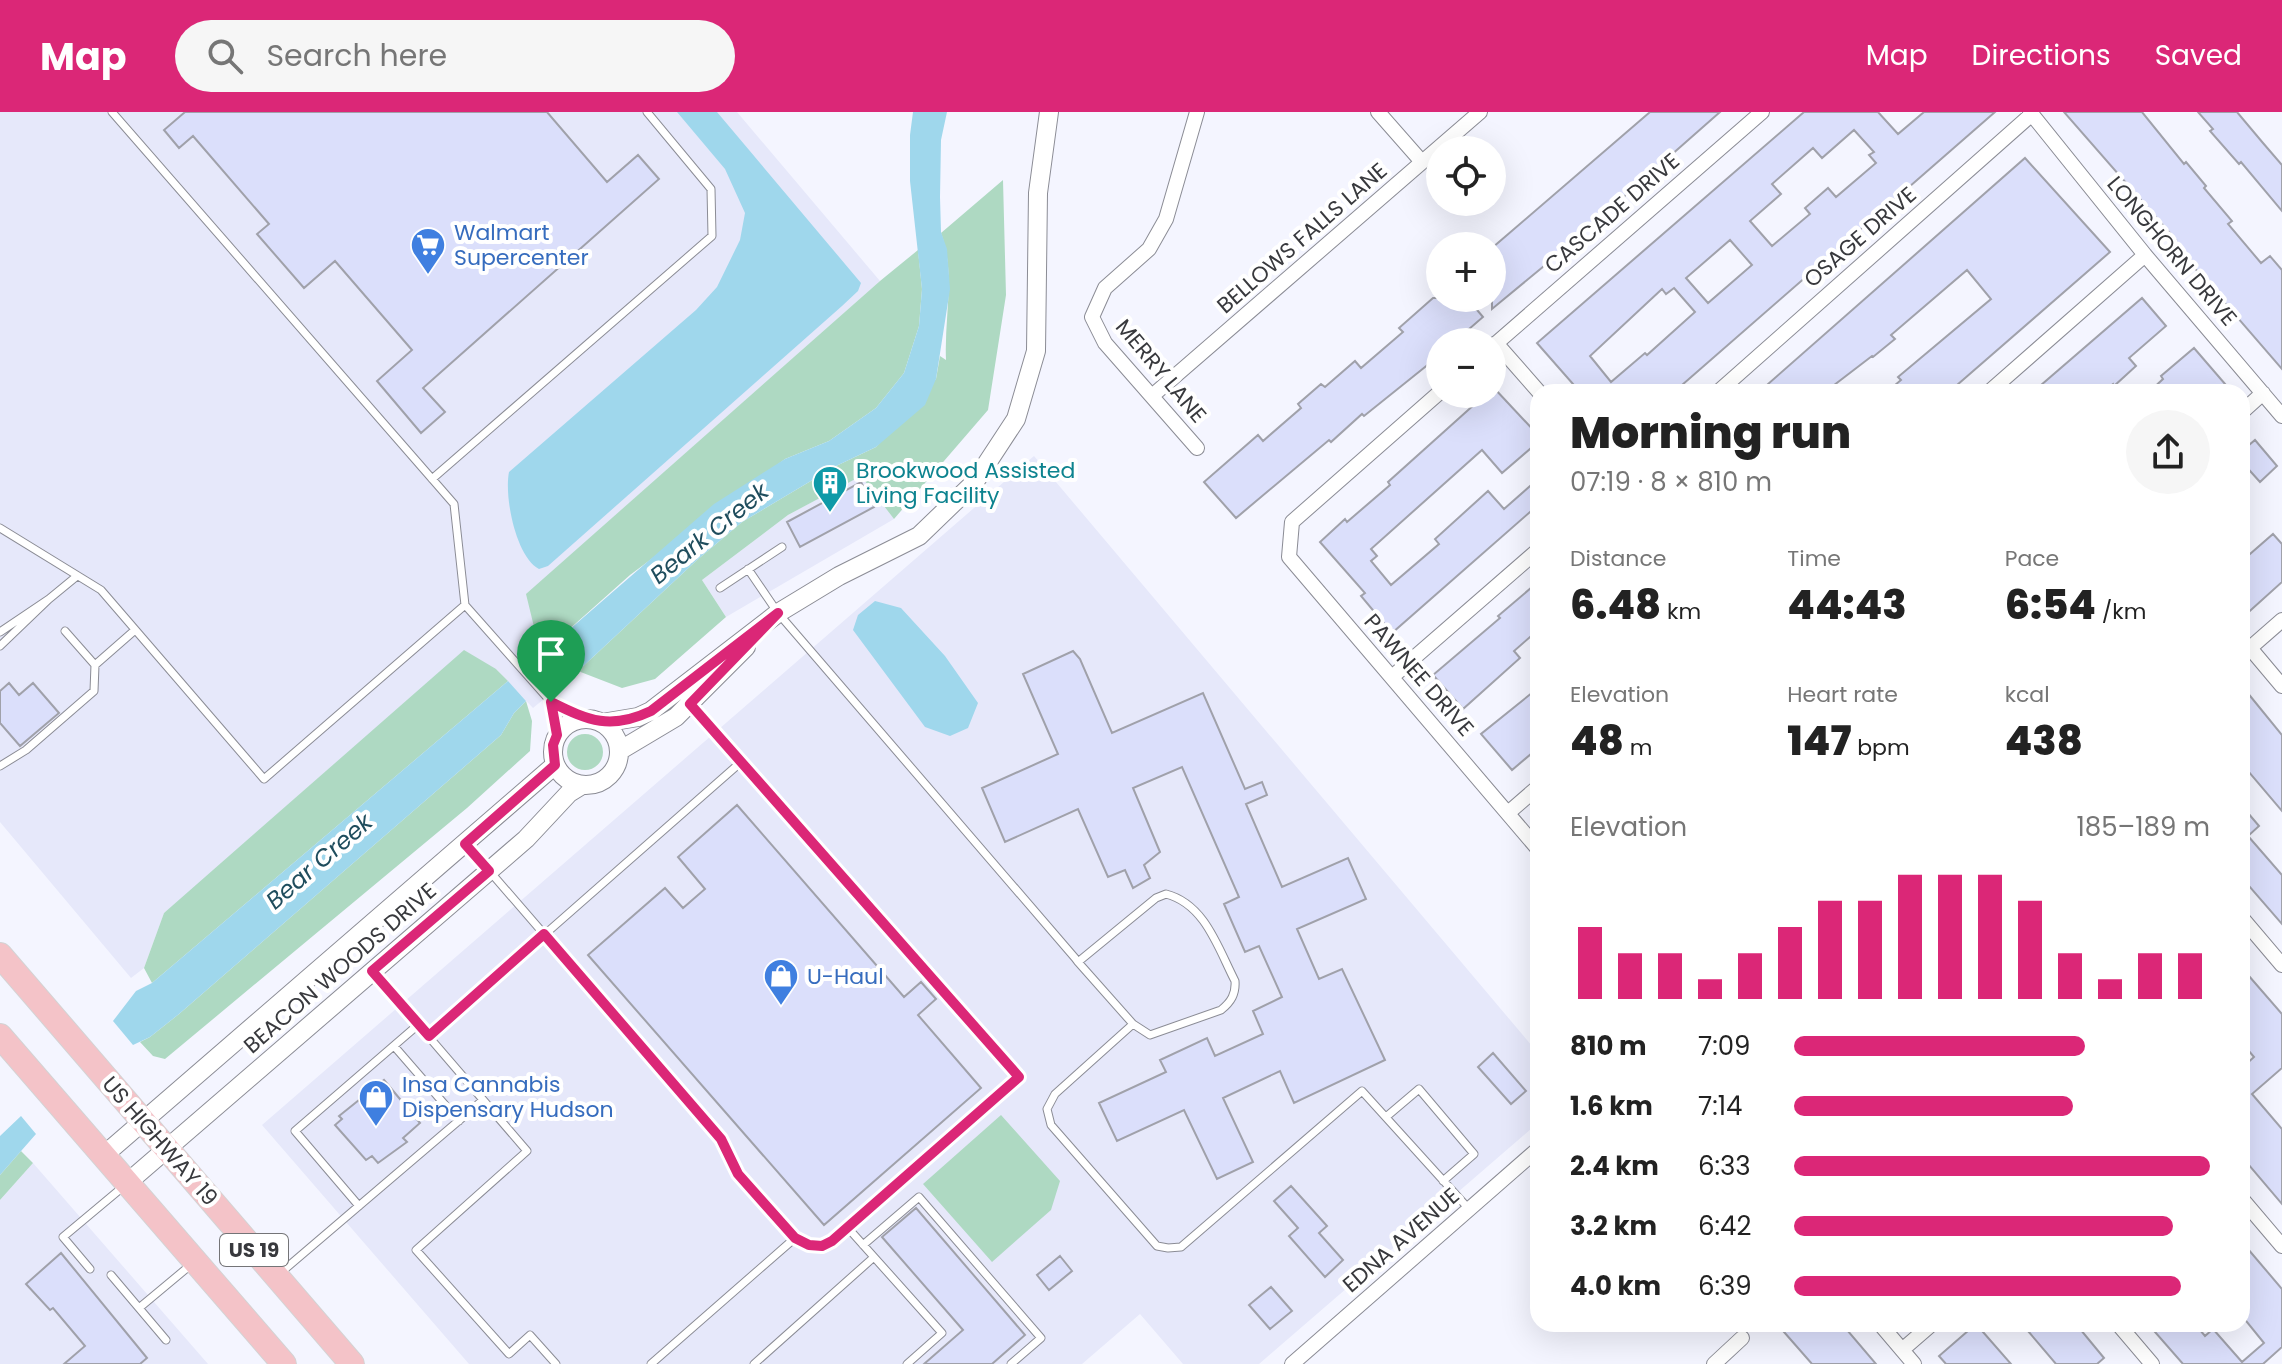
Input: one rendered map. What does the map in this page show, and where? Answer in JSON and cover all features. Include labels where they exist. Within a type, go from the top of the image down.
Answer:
[{"type":"highway","name":"US HIGHWAY 19","points":[[0,955],[352,1364]]},
{"type":"highway","name":"US 19","points":[[0,1036],[284,1364]]},
{"type":"street","name":"BEACON WOODS DRIVE","points":[[126,1184],[489,871],[543,823],[569,793],[582,785],[607,778],[614,771],[619,751],[646,737],[684,696],[778,613],[839,576],[919,536],[974,483],[1016,419],[1036,351],[1038,193],[1049,112]]},
{"type":"street","name":"MERRY LANE","points":[[1197,112],[1166,219],[1149,249],[1105,288],[1092,317],[1105,343],[1197,448]]},
{"type":"street","points":[[1378,112],[1422,162]]},
{"type":"street","name":"BELLOWS FALLS LANE","points":[[1152,396],[1480,112]]},
{"type":"street","name":"CASCADE DRIVE","points":[[1506,335],[1762,112]]},
{"type":"street","name":"LONGHORN DRIVE","points":[[2031,113],[2145,255],[2282,416]]},
{"type":"street","name":"OSAGE DRIVE","points":[[1727,384],[2031,113]]},
{"type":"street","points":[[1998,384],[2145,255]]},
{"type":"street","points":[[1506,358],[1531,384]]},
{"type":"street","points":[[2250,405],[2263,393]]},
{"type":"street","name":"PAWNEE DRIVE","points":[[1426,404],[1292,522],[1289,557],[1530,839]]},
{"type":"street","points":[[1392,677],[1530,557]]},
{"type":"street","points":[[2250,648],[2282,620]]},
{"type":"street","points":[[2250,656],[2282,686]]},
{"type":"street","name":"BEACON WOODS DRIVE","points":[[557,735],[569,724],[638,717],[684,696]]},
{"type":"street","points":[[593,721],[612,731],[619,751]]},
{"type":"street","points":[[557,735],[553,745],[555,765],[568,781],[582,785]]},
{"type":"street","name":"BEACON WOODS DRIVE","points":[[103,1156],[555,765]]},
{"type":"street","points":[[1508,813],[1530,794]]},
{"type":"street","points":[[2250,927],[2282,965]]},
{"type":"street","name":"EDNA AVENUE","points":[[1292,1364],[1530,1156]]},
{"type":"street","points":[[2250,1208],[2282,1246]]},
{"type":"street","points":[[1887,1332],[1914,1364]]},
{"type":"street","points":[[1902,1350],[1923,1332]]},
{"type":"street","points":[[2125,1332],[2152,1364]]},
{"type":"street","points":[[1714,1364],[1742,1338]]},
{"type":"lane","points":[[112,112],[454,504],[465,605],[551,702],[593,721]]},
{"type":"lane","points":[[432,479],[712,236],[711,189],[647,112]]},
{"type":"lane","points":[[0,528],[101,590],[264,779],[465,605]]},
{"type":"lane","points":[[720,588],[782,547]]},
{"type":"lane","points":[[748,569],[778,613],[1078,962],[1133,1024],[1150,1035],[1221,1010],[1233,996],[1235,981],[1201,916],[1190,905],[1166,894],[1156,898],[1078,962]]},
{"type":"lane","points":[[0,646],[77,576]]},
{"type":"lane","points":[[0,632],[49,599]]},
{"type":"lane","points":[[95,665],[135,630]]},
{"type":"lane","points":[[0,766],[26,750],[94,691],[95,665],[65,631]]},
{"type":"lane","points":[[465,844],[721,1139],[738,1174],[795,1238],[809,1245],[822,1246],[848,1228],[1019,1077],[684,696]]},
{"type":"lane","points":[[551,702],[557,735]]},
{"type":"lane","points":[[429,1036],[741,762]]},
{"type":"lane","points":[[372,971],[527,1151],[416,1250],[509,1354],[530,1335],[556,1364]]},
{"type":"lane","points":[[359,1206],[295,1131],[419,1024]]},
{"type":"lane","points":[[1133,1024],[1055,1094],[1047,1109],[1051,1125],[1157,1246],[1181,1247],[1362,1091],[1469,1209]]},
{"type":"lane","points":[[394,1046],[459,1121]]},
{"type":"lane","points":[[1386,1117],[1419,1089],[1474,1154],[1443,1181]]},
{"type":"lane","points":[[276,1276],[483,1100]]},
{"type":"lane","points":[[90,1269],[63,1237],[126,1184]]},
{"type":"lane","points":[[863,1245],[919,1197],[1041,1338],[1011,1364]]},
{"type":"lane","points":[[848,1228],[942,1333],[907,1364]]},
{"type":"lane","points":[[651,1364],[795,1238]]},
{"type":"lane","points":[[754,1364],[874,1257]]},
{"type":"lane","points":[[139,1308],[194,1261]]},
{"type":"lane","points":[[111,1275],[166,1340]]},
{"type":"shaded area","points":[[0,112],[737,112],[880,281],[527,594],[543,645],[566,672],[578,671],[533,708],[496,669],[164,913],[144,968],[131,978],[0,822]]},
{"type":"shaded area","points":[[1034,456],[1530,1044],[1530,1130],[1259,1364],[1183,1364],[1140,1314],[1082,1364],[469,1364],[262,1125]]},
{"type":"shaded area","points":[[862,475],[894,519],[726,617],[702,580],[788,515]]},
{"type":"shaded area","points":[[33,1163],[208,1364],[0,1364],[0,1200]]},
{"type":"green space","points":[[1003,180],[1006,295],[988,410],[894,519],[861,476],[788,515],[702,580],[726,617],[655,679],[622,688],[578,671],[742,522],[836,466],[876,447],[936,379],[940,356],[946,360],[948,264],[941,233]]},
{"type":"green space","points":[[918,250],[922,289],[919,326],[904,373],[876,408],[829,441],[785,459],[630,575],[547,649],[535,631],[526,594]]},
{"type":"green space","points":[[464,650],[496,669],[508,681],[152,983],[144,968],[164,913]]},
{"type":"green space","points":[[526,701],[532,721],[530,751],[467,808],[165,1059],[153,1056],[140,1042],[179,1014],[501,735],[514,713]]},
{"type":"green space","points":[[585,734],[597,740],[603,752],[597,764],[585,770],[573,764],[567,752],[573,740]]},
{"type":"green space","points":[[1001,1115],[1060,1181],[1051,1210],[992,1262],[923,1184]]},
{"type":"green space","points":[[21,1151],[33,1163],[0,1200],[0,1175]]},
{"type":"water","points":[[677,112],[717,112],[861,283],[858,291],[842,306],[548,566],[539,569],[518,540],[508,496],[509,472],[696,310],[717,287],[740,240],[745,213],[725,169]]},
{"type":"water","name":"Beark Creek","points":[[913,112],[947,112],[941,140],[940,197],[941,232],[947,249],[950,289],[936,379],[925,405],[876,447],[836,466],[742,522],[578,671],[566,672],[547,649],[714,504],[785,459],[829,441],[876,408],[904,373],[919,326],[922,289],[910,181]]},
{"type":"water","points":[[875,601],[901,608],[945,656],[978,703],[968,728],[950,736],[925,727],[853,630],[858,615]]},
{"type":"water","name":"Bear Creek","points":[[508,681],[526,701],[514,713],[501,735],[179,1014],[150,1037],[133,1045],[113,1021],[136,991],[152,983]]},
{"type":"water","points":[[21,1116],[36,1134],[0,1175],[0,1136]]},
{"type":"building","name":"Walmart Supercenter","points":[[185,112],[547,112],[607,182],[638,155],[659,179],[423,388],[445,412],[421,433],[377,381],[412,350],[335,261],[304,288],[257,234],[269,224],[193,136],[179,148],[164,130]]},
{"type":"building","points":[[1650,112],[1720,112],[1506,297],[1506,236]]},
{"type":"building","points":[[1804,112],[1878,112],[1898,134],[1924,112],[1995,112],[1683,384],[1573,384],[1537,343]],"holes":[[[1854,130],[1874,152],[1869,155],[1876,163],[1836,197],[1828,188],[1805,208],[1810,214],[1772,246],[1750,221],[1781,194],[1772,184],[1813,148],[1822,158]],[[1730,240],[1752,265],[1708,303],[1686,278]],[[1674,288],[1695,312],[1611,382],[1590,356],[1662,289],[1666,294]]]},
{"type":"building","points":[[2064,112],[2142,112],[2206,186],[2204,188],[2232,221],[2228,224],[2261,263],[2270,256],[2282,270],[2282,369],[2173,243],[2176,240]]},
{"type":"building","points":[[2198,112],[2237,112],[2282,165],[2282,211],[2210,131],[2213,129]]},
{"type":"building","points":[[2025,158],[2110,252],[1958,384],[1896,384],[1901,380],[1898,377],[1991,299],[1967,270],[1891,335],[1895,339],[1835,384],[1768,384]]},
{"type":"building","points":[[2142,298],[2166,326],[2129,358],[2136,366],[2116,384],[2042,384]]},
{"type":"building","points":[[1426,304],[1426,312],[1479,312],[1483,317],[1470,328],[1426,328],[1426,366],[1364,416],[1362,414],[1331,442],[1329,440],[1236,518],[1204,482],[1258,435],[1263,441],[1301,408],[1298,404],[1321,384],[1325,387],[1355,361],[1361,368],[1403,332],[1399,328]]},
{"type":"building","points":[[2194,348],[2225,384],[2158,384],[2163,379],[2161,376]]},
{"type":"building","points":[[1506,401],[1530,426],[1530,449],[1502,473],[1482,450],[1371,549],[1377,556],[1371,561],[1391,585],[1439,544],[1435,539],[1488,491],[1504,509],[1530,486],[1530,512],[1392,633],[1361,596],[1365,593],[1320,542],[1390,485],[1388,482],[1470,408],[1506,408]]},
{"type":"building","points":[[2255,440],[2277,466],[2260,482],[2250,471],[2250,444]]},
{"type":"building","name":"Brookwood Assisted Living Facility","points":[[861,482],[874,507],[800,547],[787,522]]},
{"type":"building","points":[[2273,534],[2282,544],[2282,582],[2250,611],[2250,554]]},
{"type":"building","points":[[1530,589],[1530,637],[1514,651],[1520,658],[1463,709],[1433,675],[1500,618],[1498,616]]},
{"type":"building","points":[[1073,651],[1080,659],[1112,733],[1203,693],[1245,789],[1262,782],[1267,795],[1246,804],[1282,887],[1348,858],[1366,899],[1297,929],[1319,979],[1342,969],[1385,1060],[1294,1103],[1280,1071],[1223,1098],[1253,1162],[1217,1179],[1184,1110],[1117,1141],[1099,1103],[1166,1072],[1160,1060],[1207,1038],[1215,1056],[1263,1034],[1253,1011],[1282,997],[1259,946],[1245,952],[1224,904],[1239,897],[1182,767],[1133,788],[1160,852],[1144,865],[1150,878],[1133,888],[1125,870],[1108,877],[1078,809],[1005,842],[982,788],[1058,754],[1023,674]]},
{"type":"building","points":[[9,683],[19,695],[33,683],[59,713],[20,746],[0,723],[0,691]]},
{"type":"building","points":[[1530,694],[1530,755],[1512,770],[1481,734]]},
{"type":"building","points":[[2250,696],[2282,735],[2282,811],[2250,773]]},
{"type":"building","name":"U-Haul","points":[[737,805],[904,997],[921,982],[936,999],[918,1015],[981,1088],[824,1225],[588,955],[665,888],[683,908],[705,889],[678,857]]},
{"type":"building","points":[[2250,815],[2259,826],[2250,834]]},
{"type":"building","points":[[2250,838],[2282,875],[2282,924],[2250,887]]},
{"type":"building","points":[[2250,977],[2282,1014],[2282,1068],[2252,1094],[2282,1129],[2282,1204],[2250,1166],[2250,1061],[2254,1057],[2250,1052]]},
{"type":"building","points":[[1493,1053],[1526,1091],[1511,1104],[1478,1067]]},
{"type":"building","points":[[384,1080],[420,1123],[403,1138],[407,1142],[378,1163],[372,1156],[366,1160],[335,1125],[342,1119],[339,1116]]},
{"type":"building","points":[[1291,1186],[1327,1226],[1319,1233],[1343,1260],[1325,1277],[1289,1236],[1298,1228],[1274,1201]]},
{"type":"building","points":[[916,1208],[1025,1335],[992,1364],[924,1364],[963,1330],[882,1237]]},
{"type":"building","points":[[2250,1251],[2282,1289],[2282,1347],[2263,1364],[2183,1364],[2155,1332],[2202,1332],[2205,1336],[2216,1332],[2242,1362],[2264,1343],[2250,1326]]},
{"type":"building","points":[[61,1253],[147,1358],[140,1364],[64,1364],[85,1346],[53,1308],[50,1310],[26,1284]]},
{"type":"building","points":[[1060,1256],[1072,1271],[1049,1290],[1037,1275]]},
{"type":"building","points":[[1271,1287],[1292,1311],[1270,1329],[1249,1305]]},
{"type":"building","points":[[1784,1332],[1849,1332],[1876,1364],[1812,1364]]},
{"type":"building","points":[[1967,1332],[1983,1332],[2011,1364],[1946,1364],[1939,1356]]},
{"type":"building","points":[[2029,1332],[2083,1332],[2104,1358],[2097,1364],[2056,1364]]},
{"type":"place","name":"Walmart Supercenter","points":[[428,276]]},
{"type":"place","name":"Brookwood Assisted Living Facility","points":[[830,514]]},
{"type":"place","name":"U-Haul","points":[[781,1007]]},
{"type":"place","name":"Insa Cannabis Dispensary Hudson","points":[[376,1128]]},
{"type":"route","points":[[778,613],[690,704],[1019,1077],[832,1241],[822,1246],[809,1245],[795,1238],[738,1174],[721,1139],[544,934],[429,1036],[372,971],[489,871],[465,844],[555,765],[553,745],[557,735],[551,702],[584,719],[602,723],[638,717],[651,711],[778,613]]}]
